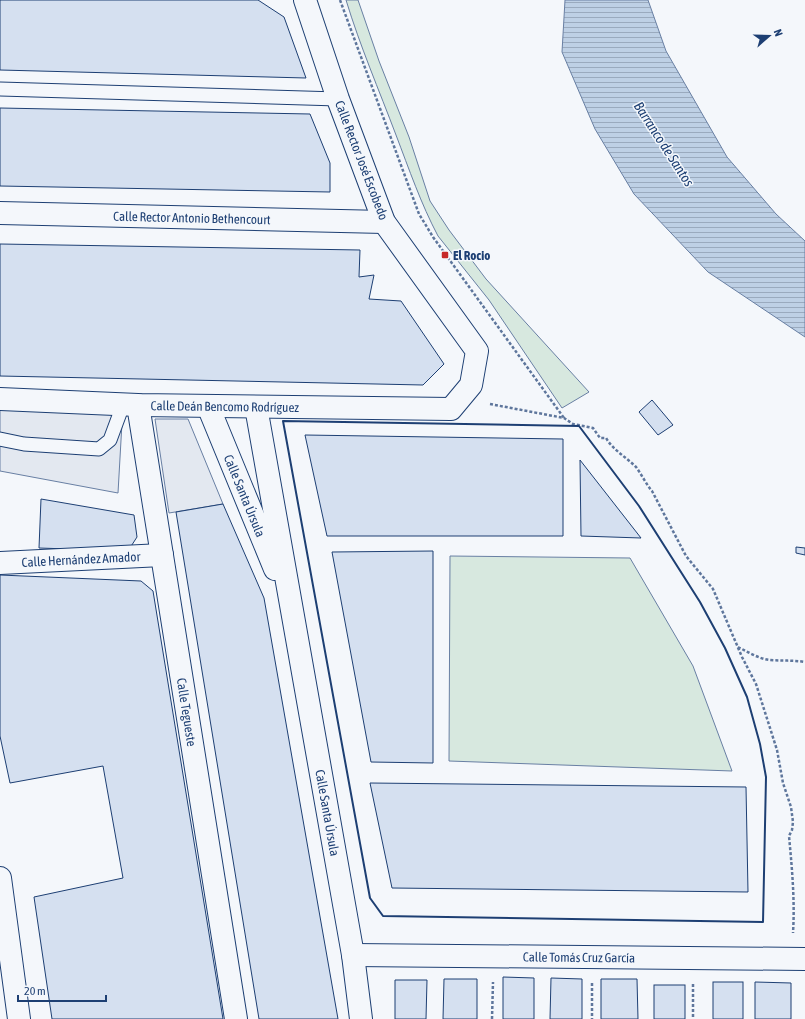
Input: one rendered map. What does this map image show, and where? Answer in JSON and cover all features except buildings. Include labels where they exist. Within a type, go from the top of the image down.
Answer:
[{"type":"street","name":"Calle Rector José Escobedo","points":[[305,0],[338,98],[384,222],[477,350],[471,385],[455,403]]},
{"type":"street","name":"Calle Rector Antonio Bethencourt","points":[[0,213],[384,222]]},
{"type":"street","name":"Calle Deán Bencomo Rodríguez","points":[[0,399],[130,405],[256,407],[455,403]]},
{"type":"street","name":"Calle Tegueste","points":[[130,405],[162,555],[236,1019]]},
{"type":"street","name":"Calle Santa Úrsula","points":[[208,406],[291,607]]},
{"type":"street","name":"Calle Santa Úrsula","points":[[256,407],[353,955],[361,1019]]},
{"type":"street","name":"Calle Hernández Amador","points":[[0,563],[162,555]]},
{"type":"street","points":[[0,878],[2,904],[19,1019]]},
{"type":"street","name":"Calle Tomás Cruz García","points":[[353,955],[799,958]]},
{"type":"lane","points":[[0,89],[338,98]]},
{"type":"lane","points":[[0,439],[24,444],[99,448],[110,440],[130,405]]},
{"type":"path","points":[[340,0],[419,214],[432,237],[564,418],[573,424],[593,428],[600,438],[606,438],[610,444],[637,468],[652,491],[686,556],[713,589],[737,647],[756,684],[777,750],[783,783],[791,807],[793,822],[792,830],[789,836],[792,893],[799,958]]},
{"type":"path","points":[[455,403],[564,418]]},
{"type":"path","points":[[737,647],[751,654],[769,660],[792,660],[805,662]]},
{"type":"path","points":[[492,1019],[494,956]]},
{"type":"path","points":[[592,957],[592,1019]]},
{"type":"path","points":[[692,958],[693,1019]]},
{"type":"shaded area","points":[[346,0],[358,0],[379,61],[409,137],[430,201],[449,230],[486,279],[589,392],[562,408],[489,300],[438,236],[426,212],[363,51]]},
{"type":"shaded area","points":[[0,399],[123,405],[118,493],[0,471]]},
{"type":"shaded area","points":[[155,419],[188,419],[223,504],[169,513]]},
{"type":"shaded area","points":[[450,556],[630,558],[693,666],[732,771],[449,761]]},
{"type":"water","name":"Barranco de Santos","points":[[565,0],[648,0],[666,51],[727,157],[776,214],[805,241],[805,337],[708,272],[634,194],[595,129],[562,52]]},
{"type":"wall","points":[[283,421],[579,426],[639,506],[700,602],[725,648],[747,697],[760,744],[766,777],[763,922],[383,916],[370,898],[283,421]]},
{"type":"place","name":"El Rocio","points":[[445,255]]}]
